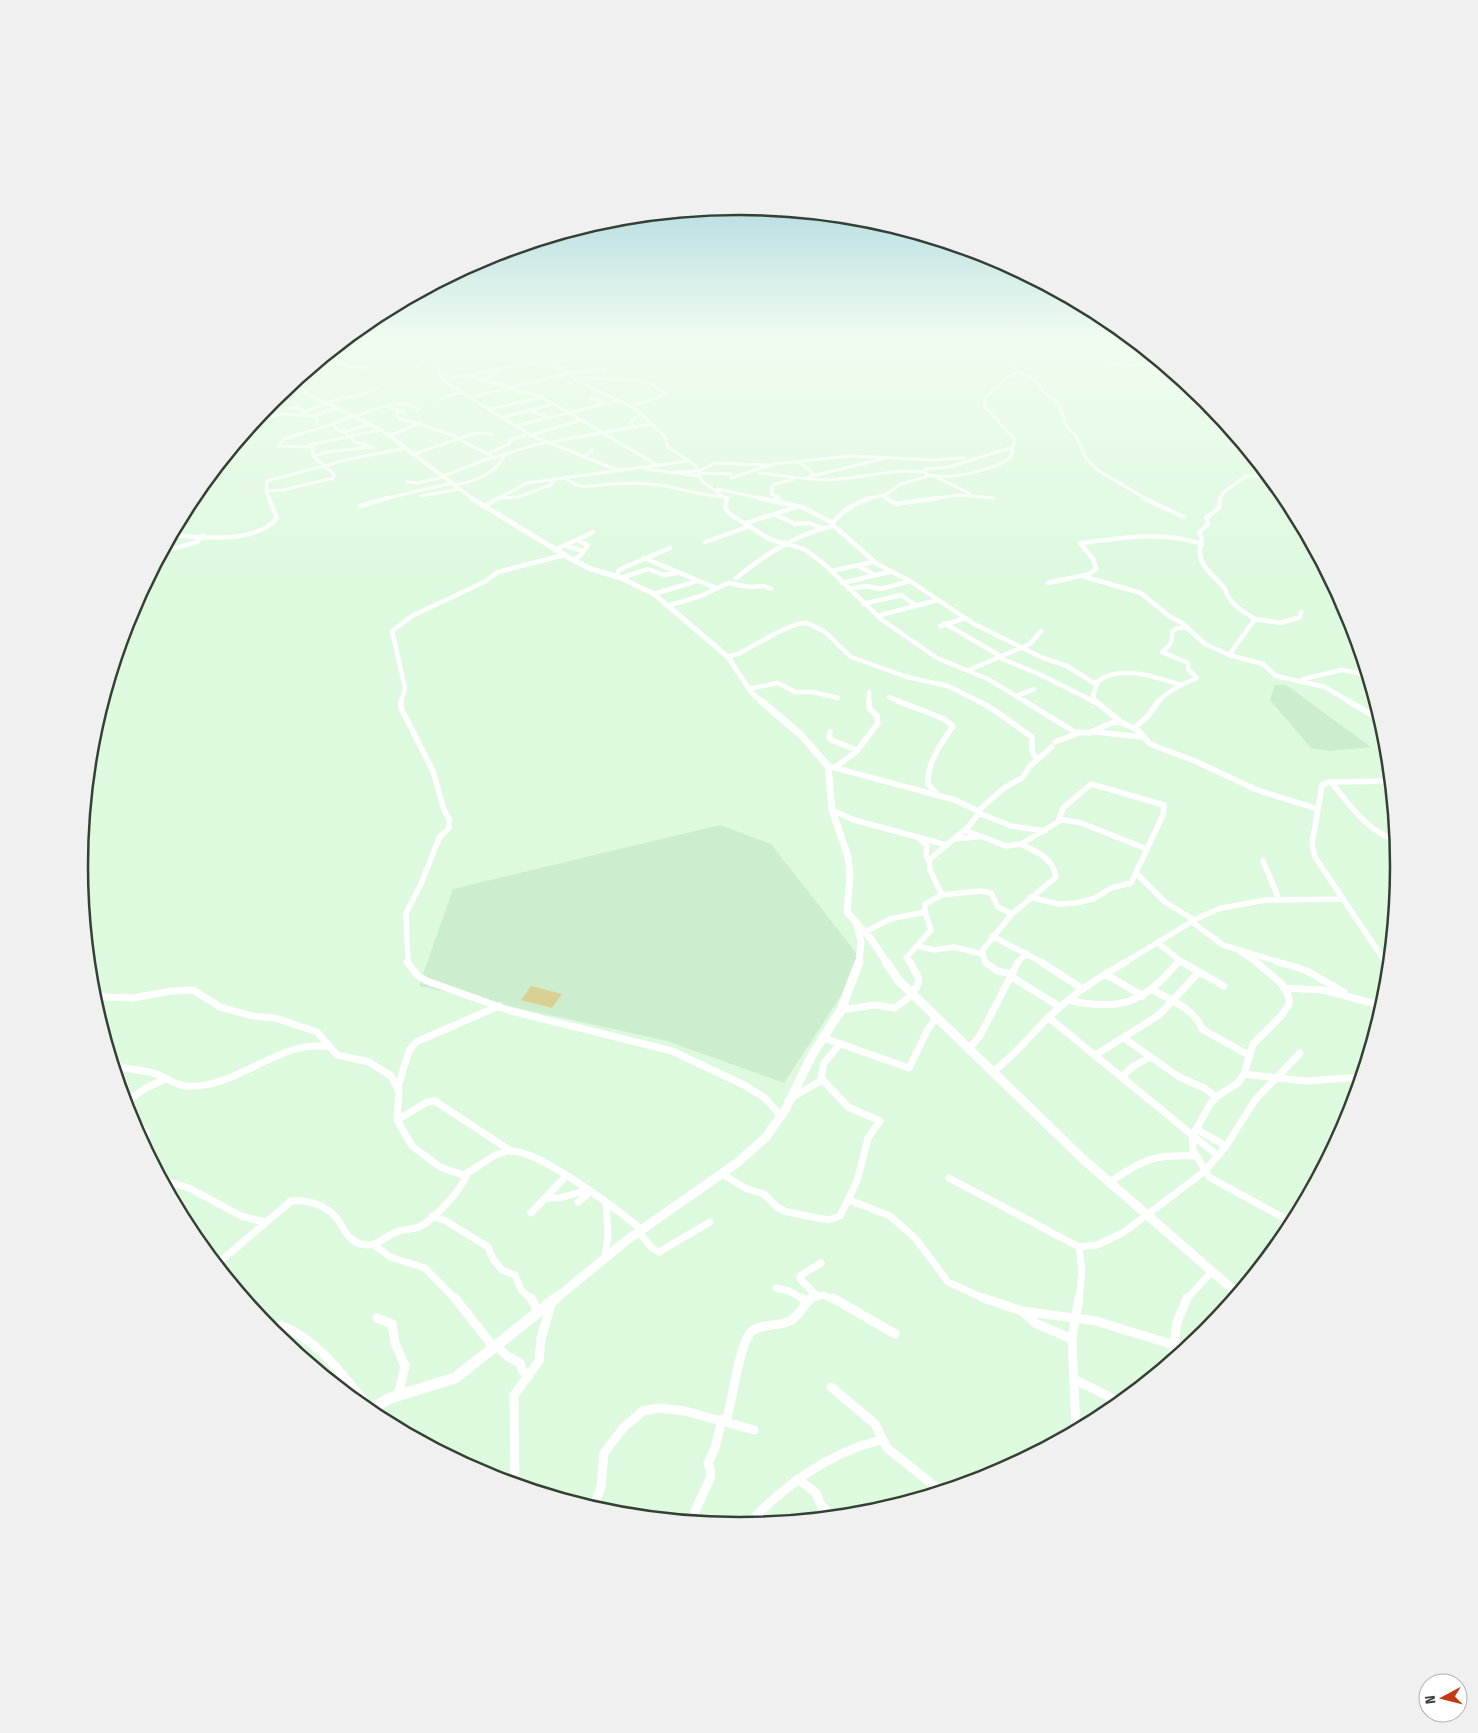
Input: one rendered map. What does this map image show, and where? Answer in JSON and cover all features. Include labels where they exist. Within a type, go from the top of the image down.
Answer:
[{"type":"street","points":[[338,422],[286,438],[278,446],[306,446],[380,430]]},
{"type":"street","points":[[366,422],[406,448],[467,496],[555,550],[591,569],[619,578],[654,594],[728,658],[748,689],[814,747],[831,767],[937,794],[979,812],[991,820],[1013,827],[1045,831]]},
{"type":"street","points":[[413,422],[459,439],[489,453],[493,458]]},
{"type":"street","points":[[510,422],[546,443],[620,471]]},
{"type":"street","points":[[515,426],[530,422]]},
{"type":"street","points":[[489,453],[507,446],[510,440],[576,422]]},
{"type":"street","points":[[584,422],[657,465]]},
{"type":"street","points":[[632,422],[634,427]]},
{"type":"street","points":[[648,422],[666,438],[668,446],[688,461],[700,474],[702,481],[728,499],[725,506],[727,511],[769,539],[804,549],[831,571],[877,616],[937,658],[969,670],[1079,733]]},
{"type":"street","points":[[938,478],[961,475],[1003,463],[1011,457],[1016,439],[999,422]]},
{"type":"street","points":[[1065,422],[1096,469],[1104,472],[1137,495],[1184,517]]},
{"type":"street","points":[[333,424],[335,428],[344,432],[355,442],[372,447],[381,453]]},
{"type":"street","points":[[344,432],[370,424]]},
{"type":"street","points":[[389,436],[420,424]]},
{"type":"street","points":[[407,482],[425,481],[444,476],[505,454],[546,443],[651,424]]},
{"type":"street","points":[[414,454],[479,433],[492,434]]},
{"type":"street","points":[[306,446],[314,448],[313,456]]},
{"type":"street","points":[[350,459],[346,454],[372,447]]},
{"type":"street","points":[[700,474],[714,463],[766,465],[851,456],[944,460],[981,455],[1013,447]]},
{"type":"street","points":[[178,536],[240,535],[255,532],[274,522],[276,512],[266,491],[266,482],[350,459],[406,448]]},
{"type":"street","points":[[584,456],[592,448]]},
{"type":"street","points":[[313,456],[343,449],[356,451]]},
{"type":"street","points":[[421,496],[436,493],[492,474],[501,464],[505,454]]},
{"type":"street","points":[[926,474],[926,469],[949,467],[981,455]]},
{"type":"street","points":[[266,491],[282,490],[333,478],[334,474],[313,456]]},
{"type":"street","points":[[815,478],[888,458]]},
{"type":"street","points":[[484,506],[527,483],[688,461]]},
{"type":"street","points":[[797,462],[815,478]]},
{"type":"street","points":[[639,468],[731,476],[754,472],[777,463]]},
{"type":"street","points":[[592,474],[605,465]]},
{"type":"street","points":[[762,469],[766,465]]},
{"type":"street","points":[[754,472],[815,478],[862,477],[906,470],[938,478],[969,493],[966,494]]},
{"type":"street","points":[[736,578],[749,565],[786,543],[832,524],[863,500],[881,496],[901,484],[926,474]]},
{"type":"street","points":[[1260,476],[1246,476],[1243,481],[1233,484],[1224,493],[1218,502],[1219,508],[1206,518],[1208,524],[1199,533],[1202,538],[1202,544],[1199,548],[1200,559],[1209,574],[1226,590],[1227,595],[1237,608],[1255,619],[1286,623],[1300,617],[1301,612]]},
{"type":"street","points":[[566,478],[579,488],[609,484],[659,485],[705,496],[726,497]]},
{"type":"street","points":[[773,501],[779,497],[772,494],[772,486],[777,482],[800,478]]},
{"type":"street","points":[[500,498],[518,497],[551,485],[554,479]]},
{"type":"street","points":[[425,481],[436,493]]},
{"type":"street","points":[[360,506],[415,490],[456,486]]},
{"type":"street","points":[[714,488],[815,512],[832,524],[873,562],[889,572],[910,582],[966,618],[1043,658],[1067,666],[1095,682],[1097,685],[1093,695],[1095,702]]},
{"type":"street","points":[[881,496],[896,504],[966,494],[994,498]]},
{"type":"street","points":[[705,542],[795,506]]},
{"type":"street","points":[[774,514],[795,524],[809,523],[822,528]]},
{"type":"street","points":[[555,550],[567,546],[592,532]]},
{"type":"street","points":[[173,546],[172,549],[197,542],[203,535]]},
{"type":"street","points":[[1048,583],[1054,584],[1092,573],[1097,567],[1080,543],[1117,537],[1154,535],[1180,536],[1202,544]]},
{"type":"street","points":[[573,560],[580,556],[588,544],[577,540]]},
{"type":"street","points":[[567,546],[582,551]]},
{"type":"street","points":[[619,578],[619,570],[670,548]]},
{"type":"street","points":[[564,555],[498,572],[486,581],[412,616],[399,625],[392,633],[402,664],[405,688],[401,700],[402,708],[433,771],[444,810],[450,819],[448,828],[438,838],[422,884],[406,913],[406,958],[409,966],[422,979],[499,1006],[580,1030],[672,1051],[744,1085],[765,1098],[781,1116]]},
{"type":"street","points":[[644,558],[716,588]]},
{"type":"street","points":[[831,571],[873,562]]},
{"type":"street","points":[[858,566],[875,576]]},
{"type":"street","points":[[619,578],[649,569],[664,575],[677,573]]},
{"type":"street","points":[[842,583],[889,572]]},
{"type":"street","points":[[1080,575],[1141,593],[1205,644],[1238,659],[1259,662],[1276,676],[1301,680],[1321,686],[1344,697],[1372,714]]},
{"type":"street","points":[[654,594],[697,581]]},
{"type":"street","points":[[849,589],[865,586],[881,589],[910,582]]},
{"type":"street","points":[[668,606],[701,596],[716,588],[732,583],[746,587],[764,586],[771,588]]},
{"type":"street","points":[[864,604],[901,595],[914,604]]},
{"type":"street","points":[[877,616],[914,604],[938,600]]},
{"type":"street","points":[[966,618],[942,625],[1001,657],[1095,702],[1121,722],[1134,728],[1152,745],[1202,764],[1257,790],[1318,810]]},
{"type":"street","points":[[1228,655],[1255,619]]},
{"type":"street","points":[[728,658],[774,634],[797,624],[808,623],[825,632],[853,658],[908,677],[948,686],[993,708],[999,715],[1032,737],[1032,749],[1036,760]]},
{"type":"street","points":[[1134,728],[1147,717],[1162,698],[1197,676],[1188,669],[1188,663],[1164,654],[1162,650],[1170,646],[1174,639],[1172,632],[1177,628],[1186,627]]},
{"type":"street","points":[[969,670],[1023,648],[1035,641],[1040,631]]},
{"type":"street","points":[[1301,680],[1344,668],[1361,673]]},
{"type":"street","points":[[1095,682],[1106,674],[1134,673],[1154,675],[1181,685]]},
{"type":"street","points":[[748,689],[778,683],[795,692],[813,692],[838,698]]},
{"type":"street","points":[[1017,696],[1034,689]]},
{"type":"street","points":[[831,767],[851,758],[856,750],[869,739],[878,722],[875,712],[869,709],[869,692]]},
{"type":"street","points":[[888,697],[944,718],[953,726],[942,742],[928,775],[928,784],[937,794]]},
{"type":"street","points":[[1093,732],[1111,723],[1121,722]]},
{"type":"street","points":[[830,732],[829,737],[832,740],[856,750]]},
{"type":"street","points":[[929,860],[943,844],[964,830],[979,812],[1006,786],[1022,778],[1036,760],[1053,744],[1079,733],[1131,734],[1143,737]]},
{"type":"street","points":[[831,767],[832,810],[848,857],[850,877],[846,908],[890,969],[911,994],[992,1072],[1110,1182],[1234,1290]]},
{"type":"street","points":[[1384,959],[1342,899],[1313,852],[1320,788],[1324,783],[1385,781]]},
{"type":"street","points":[[1331,782],[1355,811],[1389,837]]},
{"type":"street","points":[[964,830],[1006,846],[1021,844],[1045,831],[1059,819],[1060,812],[1065,806],[1091,784],[1161,804],[1165,809],[1131,884],[1111,888],[1085,901],[1057,904],[1030,897]]},
{"type":"street","points":[[832,810],[854,820],[943,844]]},
{"type":"street","points":[[1059,819],[1081,823],[1147,849]]},
{"type":"street","points":[[915,835],[926,843],[929,868],[939,884],[942,896]]},
{"type":"street","points":[[950,839],[980,836]]},
{"type":"street","points":[[1021,844],[1050,861],[1056,873],[1054,881],[1030,897],[1012,914],[992,936],[982,954],[984,960],[993,970],[1012,976],[1060,1007]]},
{"type":"street","points":[[1263,861],[1279,899]]},
{"type":"street","points":[[1136,873],[1165,902],[1193,921],[1218,943],[1305,970],[1344,992],[1376,1003]]},
{"type":"street","points":[[841,1010],[853,1010],[875,1005],[895,1008],[917,987],[919,979],[913,965],[906,959],[931,930],[924,912],[926,902],[942,896],[986,892],[994,894],[998,907],[1012,914]]},
{"type":"street","points":[[992,1072],[1019,1052],[1048,1017],[1068,1000],[1105,974],[1193,921],[1223,907],[1279,899],[1342,899]]},
{"type":"street","points":[[865,932],[890,919],[924,912]]},
{"type":"street","points":[[374,1406],[398,1396],[454,1378],[496,1347],[640,1230],[722,1174],[759,1145],[793,1097],[812,1055],[841,1010],[861,958],[861,942],[856,922]]},
{"type":"street","points":[[992,936],[1027,953],[1083,989]]},
{"type":"street","points":[[1158,943],[1198,973],[1224,986]]},
{"type":"street","points":[[918,946],[934,950],[954,947],[982,954]]},
{"type":"street","points":[[969,1049],[982,1034],[1012,976],[1018,961],[1019,949]]},
{"type":"street","points":[[1239,951],[1267,970],[1284,988],[1289,995],[1287,1010],[1257,1037],[1244,1074],[1231,1089],[1216,1097],[1210,1104],[1191,1142],[1196,1156],[1205,1171],[1214,1180],[1286,1219]]},
{"type":"street","points":[[1018,961],[1027,953]]},
{"type":"street","points":[[1068,1000],[1094,1006],[1111,1007],[1128,1004],[1143,996],[1179,960]]},
{"type":"street","points":[[1097,1054],[1159,1015],[1198,973]]},
{"type":"street","points":[[1105,974],[1143,996]]},
{"type":"street","points":[[1284,988],[1309,987],[1344,992]]},
{"type":"street","points":[[1151,989],[1196,1015],[1202,1029],[1250,1056]]},
{"type":"street","points":[[100,995],[133,998],[171,991],[193,990],[202,994],[217,1006],[252,1016],[275,1018],[316,1032],[329,1047],[344,1058],[373,1064],[391,1076],[398,1087]]},
{"type":"street","points":[[499,1006],[416,1042],[409,1052],[398,1087],[397,1120],[415,1149],[458,1175],[466,1174],[511,1151]]},
{"type":"street","points":[[1048,1017],[1097,1054],[1192,1137],[1218,1156]]},
{"type":"street","points":[[824,1038],[909,1068],[917,1055],[925,1031],[936,1018]]},
{"type":"street","points":[[1124,1038],[1186,1081],[1204,1088],[1216,1097]]},
{"type":"street","points":[[119,1067],[152,1073],[175,1085],[199,1085],[236,1074],[298,1047],[314,1044],[329,1047]]},
{"type":"street","points":[[722,1174],[747,1189],[764,1194],[784,1211],[819,1219],[831,1220],[838,1218],[849,1200],[861,1168],[868,1138],[880,1121],[848,1107],[822,1080],[822,1068],[840,1044]]},
{"type":"street","points":[[949,1178],[1078,1247],[1104,1242],[1147,1215],[1205,1171],[1226,1146],[1250,1108],[1277,1076],[1300,1054]]},
{"type":"street","points":[[1122,1077],[1132,1067],[1150,1056]]},
{"type":"street","points":[[1244,1074],[1277,1076],[1305,1081],[1355,1077]]},
{"type":"street","points":[[131,1099],[144,1089],[165,1079]]},
{"type":"street","points":[[793,1097],[822,1080]]},
{"type":"street","points":[[397,1120],[427,1102],[435,1101],[511,1151],[532,1158],[606,1203],[640,1230],[651,1247],[659,1252],[710,1222]]},
{"type":"street","points":[[1196,1129],[1226,1146]]},
{"type":"street","points":[[1110,1182],[1151,1156],[1166,1154],[1196,1156]]},
{"type":"street","points":[[221,1261],[287,1203],[303,1200],[331,1212],[342,1230],[353,1240],[364,1245],[382,1242],[401,1230],[421,1226],[464,1183],[466,1174]]},
{"type":"street","points":[[531,1213],[565,1177]]},
{"type":"street","points":[[170,1183],[193,1190],[241,1216],[264,1222]]},
{"type":"street","points":[[547,1198],[560,1198],[588,1191]]},
{"type":"street","points":[[578,1202],[588,1191]]},
{"type":"street","points":[[849,1200],[882,1211],[898,1222],[916,1240],[948,1282],[978,1298],[1022,1311],[1096,1321],[1179,1347]]},
{"type":"street","points":[[605,1257],[608,1235],[605,1215],[606,1203]]},
{"type":"street","points":[[432,1216],[446,1221],[488,1247],[493,1259],[502,1270],[515,1275],[521,1290],[531,1298],[538,1311]]},
{"type":"street","points":[[374,1244],[386,1256],[422,1266],[429,1271],[448,1288],[482,1335],[507,1356],[520,1362],[522,1370],[529,1376]]},
{"type":"street","points":[[1076,1424],[1072,1339],[1082,1290],[1083,1272],[1078,1247]]},
{"type":"street","points":[[816,1295],[800,1279],[800,1276],[821,1263]]},
{"type":"street","points":[[1173,1353],[1184,1301],[1196,1284],[1212,1272]]},
{"type":"street","points":[[776,1288],[789,1291],[807,1301]]},
{"type":"street","points":[[693,1517],[710,1479],[711,1472],[708,1463],[714,1452],[724,1420],[734,1397],[746,1339],[758,1328],[783,1324],[792,1320],[807,1301],[816,1295],[824,1294],[836,1299],[895,1334]]},
{"type":"street","points":[[515,1477],[514,1395],[529,1376],[540,1357],[541,1338],[553,1301]]},
{"type":"street","points":[[1022,1311],[1035,1323],[1072,1339]]},
{"type":"street","points":[[377,1318],[392,1324],[395,1343],[405,1366],[398,1396]]},
{"type":"street","points":[[280,1326],[292,1329],[304,1338],[346,1378],[357,1394]]},
{"type":"street","points":[[1074,1379],[1113,1399]]},
{"type":"street","points":[[831,1388],[875,1424],[879,1429],[880,1440],[887,1448],[936,1487]]},
{"type":"street","points":[[596,1501],[601,1485],[601,1463],[607,1448],[617,1433],[647,1409],[660,1407],[739,1423],[754,1430]]},
{"type":"street","points":[[754,1518],[818,1464],[880,1440]]},
{"type":"street","points":[[798,1479],[816,1493],[827,1511]]},
{"type":"shaded area","points":[[1275,685],[1286,685],[1371,747],[1329,751],[1311,748],[1270,700]]},
{"type":"shaded area","points":[[720,825],[771,844],[860,958],[842,994],[784,1083],[667,1041],[419,986],[453,889]]},
{"type":"shaded area","points":[[531,986],[562,994],[552,1008],[521,1000]]}]
